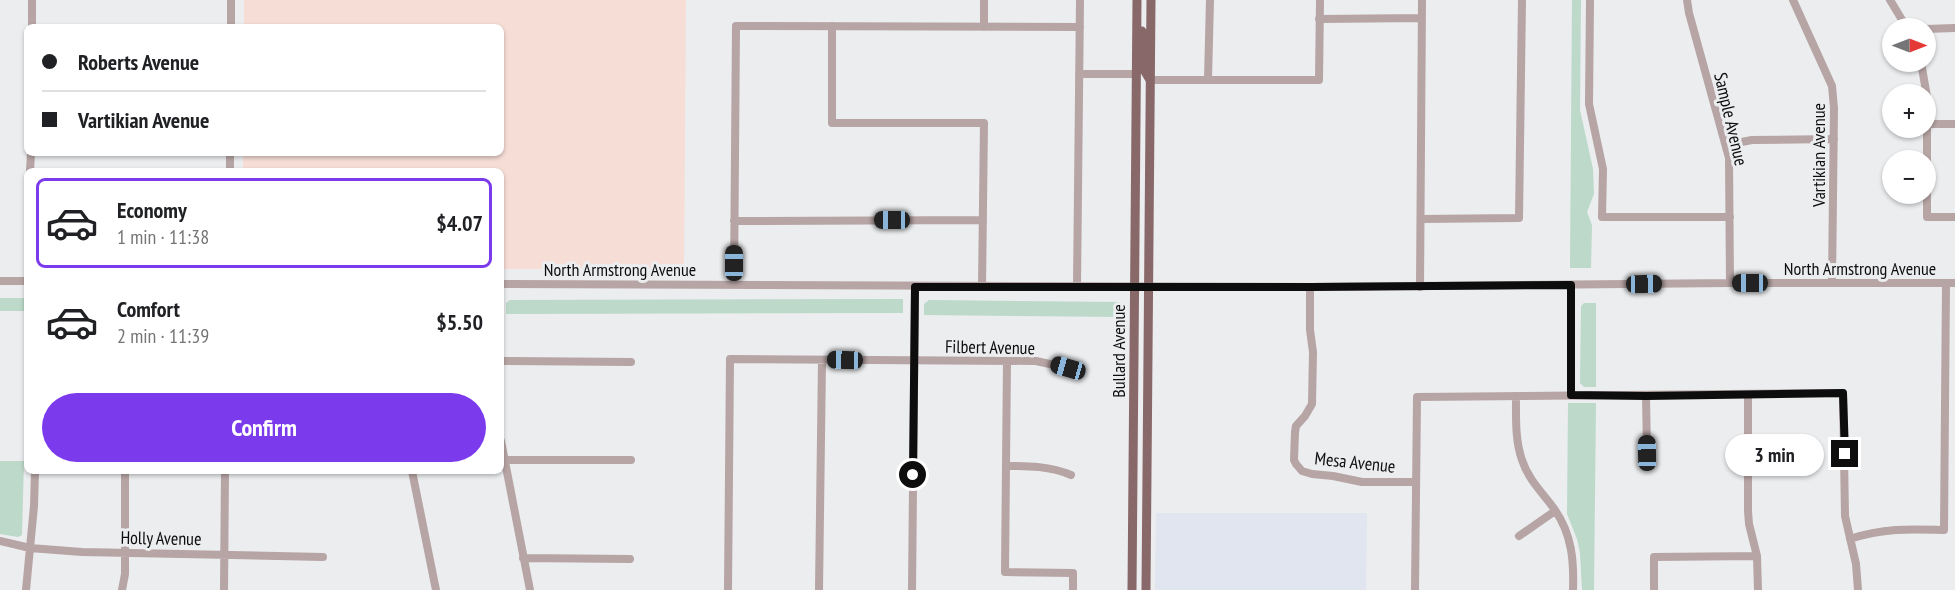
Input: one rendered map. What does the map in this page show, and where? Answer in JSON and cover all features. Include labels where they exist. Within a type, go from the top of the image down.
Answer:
[{"type":"main road","name":"Bullard Avenue","points":[[1146,590],[1151,0]]},
{"type":"main road","name":"Bullard Avenue","points":[[1137,2],[1143,34],[1144,70],[1150,80]]},
{"type":"main road","name":"Bullard Avenue","points":[[1132,590],[1137,2]]},
{"type":"street","points":[[32,0],[32,24]]},
{"type":"street","points":[[231,0],[231,24]]},
{"type":"street","points":[[984,0],[984,27]]},
{"type":"street","points":[[1077,286],[1080,0]]},
{"type":"street","points":[[1208,79],[1210,0]]},
{"type":"street","points":[[1150,80],[1319,80],[1320,0]]},
{"type":"street","points":[[1420,287],[1422,0]]},
{"type":"street","points":[[1421,219],[1519,218],[1522,0]]},
{"type":"street","points":[[1590,0],[1589,104],[1603,169],[1602,217],[1730,217]]},
{"type":"street","name":"Sample Avenue","points":[[1687,0],[1726,145],[1729,170],[1730,283]]},
{"type":"street","name":"Vartikian Avenue","points":[[1793,0],[1832,86],[1834,108],[1832,283]]},
{"type":"street","points":[[1890,0],[1901,18]]},
{"type":"street","points":[[1319,19],[1422,18]]},
{"type":"street","points":[[734,284],[736,26],[1080,27]]},
{"type":"street","points":[[832,26],[832,123],[984,123],[982,287]]},
{"type":"street","points":[[1936,29],[1955,28]]},
{"type":"street","points":[[1079,74],[1136,74]]},
{"type":"street","points":[[1936,124],[1955,124]]},
{"type":"street","points":[[1927,138],[1927,217],[1955,217]]},
{"type":"street","points":[[1726,145],[1752,140],[1834,139]]},
{"type":"street","points":[[734,221],[983,220]]},
{"type":"street","points":[[0,281],[24,281]]},
{"type":"street","points":[[1850,539],[1882,530],[1944,530],[1950,283]]},
{"type":"street","name":"North Armstrong Avenue","points":[[504,284],[1420,287],[1950,283]]},
{"type":"street","points":[[1571,285],[1571,395]]},
{"type":"street","points":[[912,590],[915,287]]},
{"type":"street","name":"Mesa Avenue","points":[[1310,287],[1309,324],[1313,352],[1312,397],[1310,410],[1296,426],[1294,460],[1296,464],[1302,471],[1312,474],[1362,482],[1416,482]]},
{"type":"street","name":"Filbert Avenue","points":[[728,590],[730,359],[1036,361],[1068,368]]},
{"type":"street","points":[[819,590],[822,360]]},
{"type":"street","points":[[504,361],[631,362]]},
{"type":"street","points":[[1006,361],[1005,572],[1073,573],[1073,590]]},
{"type":"street","points":[[1415,590],[1417,398],[1843,393],[1845,508],[1856,564],[1858,590]]},
{"type":"street","points":[[1748,395],[1748,511],[1757,556],[1758,590]]},
{"type":"street","points":[[1516,396],[1516,427],[1521,459],[1528,476],[1556,510],[1565,528],[1574,563],[1573,590]]},
{"type":"street","points":[[1646,396],[1647,453]]},
{"type":"street","points":[[504,460],[631,460]]},
{"type":"street","points":[[504,465],[530,590]]},
{"type":"street","points":[[1006,466],[1040,466],[1057,469],[1071,475]]},
{"type":"street","points":[[26,590],[35,474]]},
{"type":"street","points":[[122,590],[125,553],[125,474]]},
{"type":"street","points":[[224,590],[225,474]]},
{"type":"street","points":[[413,474],[436,590]]},
{"type":"street","points":[[1519,536],[1556,510]]},
{"type":"street","name":"Holly Avenue","points":[[0,542],[30,548],[82,552],[323,557]]},
{"type":"street","points":[[1654,590],[1654,557],[1757,556]]},
{"type":"street","points":[[523,558],[630,559]]},
{"type":"shaded area","points":[[244,0],[686,0],[684,269],[504,269],[504,168],[243,168],[243,156],[504,156],[504,24],[244,24]]},
{"type":"shaded area","points":[[1156,513],[1367,513],[1366,590],[1155,590]]},
{"type":"green space","points":[[1572,0],[1581,0],[1580,110],[1593,169],[1594,194],[1587,212],[1592,225],[1591,268],[1570,268]]},
{"type":"green space","points":[[0,298],[24,298],[24,311],[0,311]]},
{"type":"green space","points":[[903,299],[903,313],[506,314],[506,303],[510,300]]},
{"type":"green space","points":[[929,300],[1120,302],[1120,317],[924,315],[924,304]]},
{"type":"green space","points":[[1584,303],[1596,303],[1596,387],[1584,387],[1580,383],[1581,306]]},
{"type":"green space","points":[[1568,403],[1596,403],[1594,590],[1582,590],[1580,553],[1567,514]]},
{"type":"green space","points":[[0,461],[24,461],[22,535],[18,537],[0,534]]},
{"type":"route","points":[[913,475],[915,287],[1571,285],[1571,395],[1843,393],[1845,454]]}]
